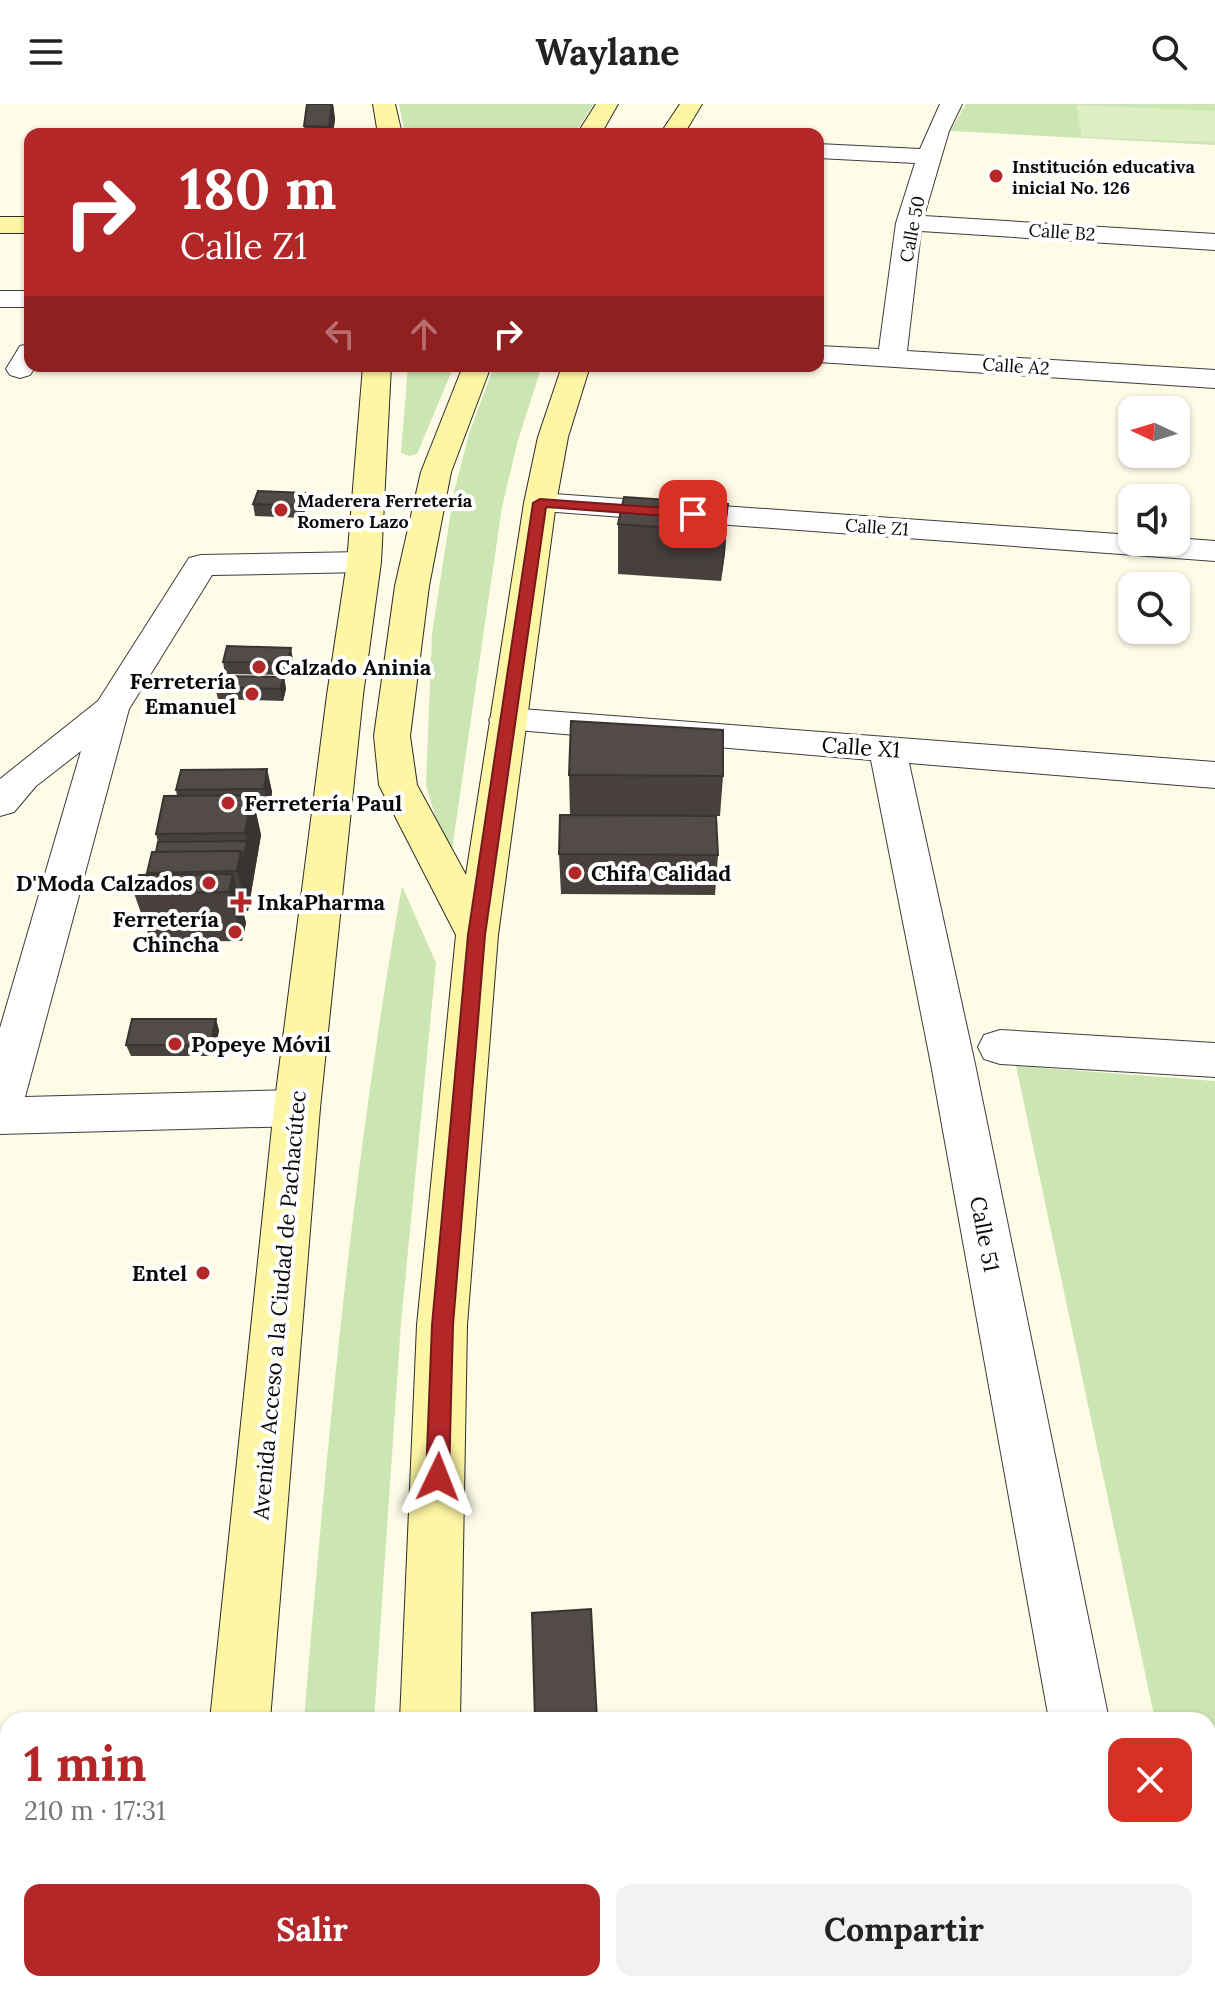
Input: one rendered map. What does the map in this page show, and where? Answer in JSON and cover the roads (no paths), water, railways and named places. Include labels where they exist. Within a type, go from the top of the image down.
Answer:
[{"type":"main road","points":[[384,104],[389,128]]},
{"type":"main road","points":[[593,128],[607,104]]},
{"type":"main road","points":[[676,128],[691,104]]},
{"type":"main road","points":[[0,225],[24,225]]},
{"type":"main road","name":"Avenida Acceso a la Ciudad de Pachacútec","points":[[241,1712],[297,1108],[341,724],[364,562],[377,372]]},
{"type":"main road","points":[[475,372],[436,472],[412,586],[392,736],[398,785],[477,935]]},
{"type":"main road","points":[[430,1712],[442,1325],[477,935],[540,503],[553,437],[574,372]]},
{"type":"street","name":"Calle 50","points":[[892,358],[909,223],[929,157],[951,104]]},
{"type":"street","points":[[824,151],[929,157]]},
{"type":"street","name":"Calle B2","points":[[909,223],[1215,242]]},
{"type":"street","points":[[0,299],[24,299]]},
{"type":"street","name":"Calle A2","points":[[824,354],[1215,379]]},
{"type":"street","name":"Calle Z1","points":[[540,503],[1215,551]]},
{"type":"street","points":[[0,1106],[111,709],[201,565],[364,562]]},
{"type":"street","points":[[0,803],[23,777],[111,709]]},
{"type":"street","name":"Calle X1","points":[[507,720],[1215,775]]},
{"type":"street","name":"Calle 51","points":[[887,749],[953,1064],[1077,1712]]},
{"type":"street","points":[[1000,1047],[1215,1060]]},
{"type":"street","points":[[0,1116],[297,1108]]},
{"type":"place","name":"Institución educativa inicial No. 126","points":[[996,176]]},
{"type":"place","name":"Maderera Ferretería Romero Lazo","points":[[281,510]]},
{"type":"place","name":"Calzado Aninia","points":[[259,667]]},
{"type":"place","name":"Ferretería Emanuel","points":[[252,694]]},
{"type":"place","name":"Ferretería Paul","points":[[228,803]]},
{"type":"place","name":"Chifa Calidad","points":[[575,873]]},
{"type":"place","name":"D'Moda Calzados","points":[[209,883]]},
{"type":"place","name":"InkaPharma","points":[[241,902]]},
{"type":"place","name":"Ferretería Chincha","points":[[235,932]]},
{"type":"place","name":"Popeye Móvil","points":[[175,1044]]},
{"type":"place","name":"Entel","points":[[203,1273]]}]
